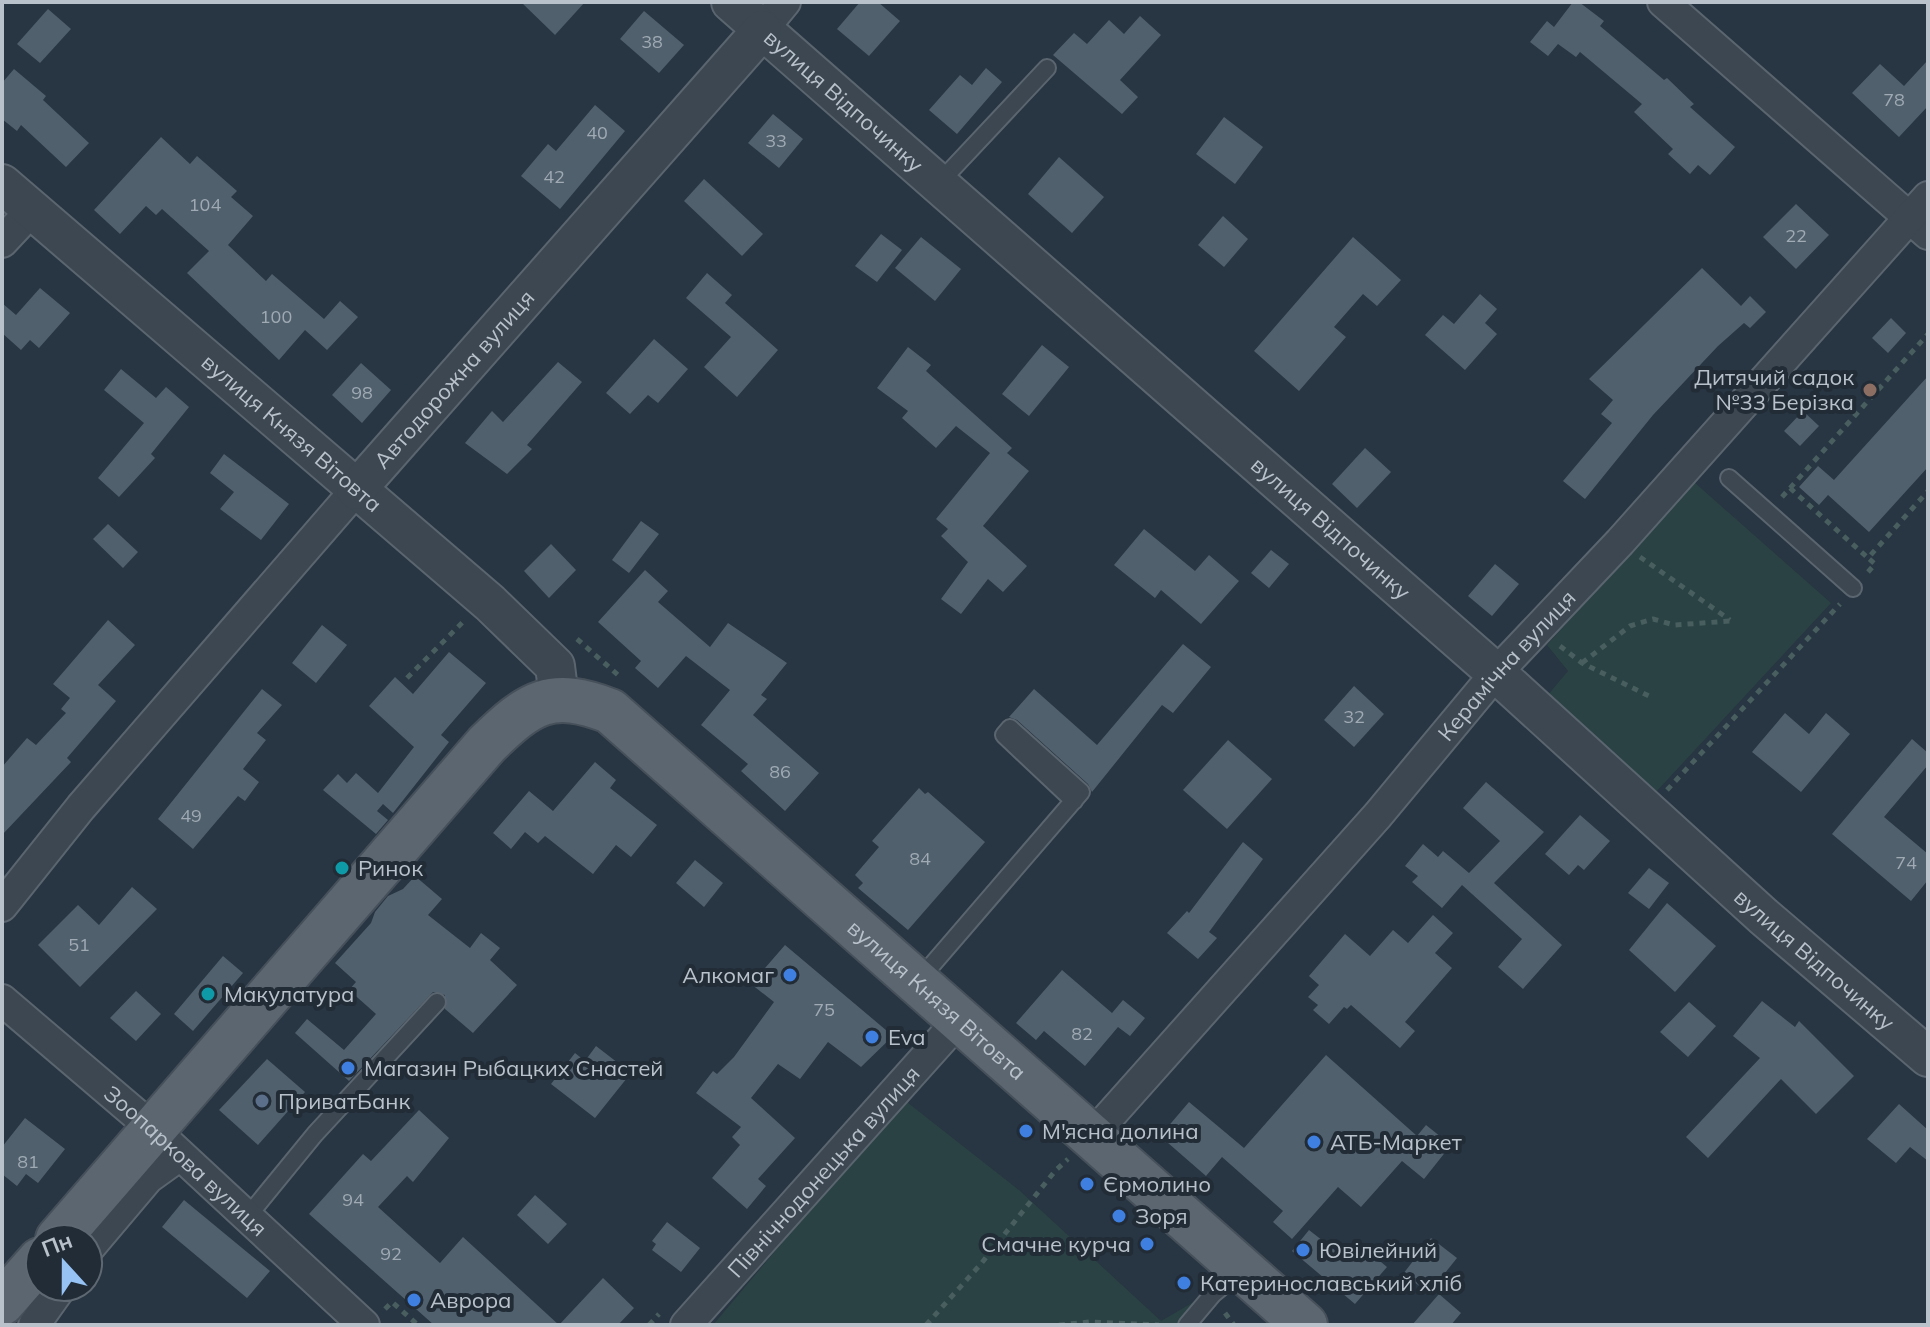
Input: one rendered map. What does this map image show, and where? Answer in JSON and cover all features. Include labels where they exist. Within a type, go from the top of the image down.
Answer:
[{"type":"main road","name":"вулиця Князя Вітовта","points":[[559,698],[582,700],[610,711],[960,1019],[1082,1146],[1243,1269],[1305,1325]]},
{"type":"main road","points":[[76,1223],[167,1143],[487,744],[519,713],[559,698]]},
{"type":"main road","points":[[2,1303],[24,1278]]},
{"type":"street","name":"вулиця Відпочинку","points":[[731,2],[774,16],[939,183],[1928,1057]]},
{"type":"street","points":[[1663,2],[1922,216]]},
{"type":"street","name":"Автодорожна вулиця","points":[[2,906],[81,807],[774,16]]},
{"type":"street","name":"вулиця Князя Вітовта","points":[[2,184],[490,603],[555,666],[559,698]]},
{"type":"street","points":[[2,242],[32,210]]},
{"type":"street","name":"Керамічна вулиця","points":[[1082,1146],[1378,815],[1496,673],[1922,216]]},
{"type":"street","name":"Зоопаркова вулиця","points":[[2,1000],[167,1143],[364,1325]]},
{"type":"street","name":"Північнодонецька вулиця","points":[[686,1325],[960,1019]]},
{"type":"street","points":[[104,1230],[148,1178],[167,1143]]},
{"type":"street","points":[[34,1325],[50,1303]]},
{"type":"lane","points":[[939,183],[1047,68]]},
{"type":"lane","points":[[1729,478],[1853,588]]},
{"type":"lane","points":[[918,982],[1074,801],[1081,792],[1010,728],[1004,735],[1074,801]]},
{"type":"lane","points":[[248,1216],[315,1134],[437,1002]]},
{"type":"lane","points":[[1187,1325],[1213,1294],[1243,1269]]},
{"type":"path","points":[[1767,512],[1928,334]]},
{"type":"path","points":[[1647,811],[1875,564],[1790,488]]},
{"type":"path","points":[[1868,558],[1928,491]]},
{"type":"path","points":[[1582,663],[1619,633],[1653,619],[1674,625],[1731,621],[1620,542]]},
{"type":"path","points":[[407,678],[473,612]]},
{"type":"path","points":[[1538,627],[1582,663],[1649,696]]},
{"type":"path","points":[[926,1325],[980,1265],[1055,1171],[1082,1146]]},
{"type":"path","points":[[1059,1325],[1090,1322],[1159,1325]]},
{"type":"green space","points":[[1694,482],[1831,603],[1656,792],[1547,696],[1568,671],[1547,645]]},
{"type":"green space","points":[[903,1099],[1019,1190],[1161,1321],[1197,1300],[1208,1313],[1199,1325],[713,1325]]},
{"type":"building","points":[[521,2],[585,2],[555,35]]},
{"type":"building","points":[[860,2],[878,2],[900,21],[869,56],[837,29]]},
{"type":"building","points":[[1573,2],[1579,2],[1604,21],[1600,26],[1664,80],[1667,78],[1694,104],[1690,107],[1735,147],[1710,175],[1698,165],[1690,174],[1668,154],[1673,149],[1634,112],[1642,104],[1580,52],[1576,57],[1558,44],[1548,56],[1530,42],[1547,21],[1554,27]]},
{"type":"building","points":[[48,9],[71,29],[40,63],[17,44]]},
{"type":"building","points":[[644,11],[684,45],[659,73],[620,39]]},
{"type":"building","points":[[1140,16],[1161,35],[1120,80],[1138,97],[1122,114],[1053,55],[1074,33],[1087,44],[1109,20],[1124,34]]},
{"type":"building","points":[[1928,60],[1928,106],[1899,137],[1852,93],[1880,64],[1904,86]]},
{"type":"building","points":[[986,68],[1002,82],[957,134],[929,110],[960,75],[972,85]]},
{"type":"building","points":[[14,69],[46,96],[43,100],[89,143],[66,167],[21,125],[17,131],[2,119],[2,83]]},
{"type":"building","points":[[595,105],[625,131],[560,209],[521,176],[548,144],[556,151]]},
{"type":"building","points":[[773,114],[803,139],[779,168],[748,143]]},
{"type":"building","points":[[1224,117],[1263,147],[1235,184],[1196,154]]},
{"type":"building","points":[[161,137],[190,164],[197,156],[237,191],[231,197],[253,216],[228,245],[266,281],[272,274],[324,319],[340,301],[358,317],[327,350],[305,330],[279,360],[187,273],[209,251],[162,209],[156,215],[146,206],[120,234],[94,210]]},
{"type":"building","points":[[1059,157],[1104,197],[1072,233],[1028,194]]},
{"type":"building","points":[[704,179],[763,234],[742,256],[684,201]]},
{"type":"building","points":[[1796,204],[1829,235],[1796,269],[1763,237]]},
{"type":"building","points":[[1223,216],[1248,239],[1224,267],[1198,245]]},
{"type":"building","points":[[881,234],[902,250],[877,282],[855,266]]},
{"type":"building","points":[[921,237],[961,269],[935,301],[895,268]]},
{"type":"building","points":[[1353,237],[1401,280],[1377,306],[1363,294],[1334,327],[1346,337],[1299,391],[1254,351]]},
{"type":"building","points":[[1702,268],[1741,306],[1750,296],[1766,312],[1750,328],[1744,323],[1718,346],[1653,415],[1585,499],[1563,481],[1612,423],[1601,414],[1613,400],[1589,379]]},
{"type":"building","points":[[707,273],[732,295],[725,303],[778,350],[737,397],[704,367],[731,337],[686,298]]},
{"type":"building","points":[[40,288],[70,313],[39,348],[30,340],[21,350],[2,333],[2,303],[16,315]]},
{"type":"building","points":[[1480,294],[1497,309],[1485,323],[1497,334],[1465,370],[1425,335],[1443,315],[1454,324]]},
{"type":"building","points":[[1891,318],[1906,333],[1888,353],[1872,338]]},
{"type":"building","points":[[654,339],[688,369],[658,403],[648,395],[630,414],[606,393]]},
{"type":"building","points":[[1042,345],[1069,367],[1029,416],[1002,394]]},
{"type":"building","points":[[908,347],[931,365],[926,371],[1012,448],[1007,453],[1029,471],[983,526],[1027,566],[1003,592],[988,579],[961,614],[941,599],[968,562],[941,536],[948,529],[936,519],[990,453],[956,426],[936,448],[902,418],[908,411],[877,388]]},
{"type":"building","points":[[558,362],[582,382],[527,445],[532,449],[507,474],[465,443],[492,411],[503,422]]},
{"type":"building","points":[[361,363],[391,390],[362,423],[332,395]]},
{"type":"building","points":[[121,369],[156,398],[166,387],[189,407],[151,454],[155,458],[119,497],[98,478],[144,423],[104,390]]},
{"type":"building","points":[[1928,376],[1928,467],[1869,532],[1828,495],[1819,505],[1799,487],[1818,466],[1834,480]]},
{"type":"building","points":[[1803,411],[1819,426],[1800,446],[1784,431]]},
{"type":"building","points":[[1365,448],[1391,472],[1357,508],[1332,484]]},
{"type":"building","points":[[224,454],[289,504],[261,540],[220,509],[234,492],[210,473]]},
{"type":"building","points":[[641,521],[659,534],[629,573],[612,560]]},
{"type":"building","points":[[108,524],[138,552],[123,568],[93,539]]},
{"type":"building","points":[[1144,529],[1195,571],[1209,555],[1239,581],[1201,624],[1161,590],[1155,598],[1114,565]]},
{"type":"building","points":[[551,544],[576,570],[549,598],[524,571]]},
{"type":"building","points":[[1271,550],[1289,564],[1269,588],[1251,573]]},
{"type":"building","points":[[1495,564],[1519,584],[1492,616],[1468,596]]},
{"type":"building","points":[[645,570],[668,591],[658,602],[710,647],[728,623],[787,663],[761,695],[767,699],[753,715],[819,773],[785,811],[741,771],[748,764],[701,725],[730,690],[686,656],[658,688],[635,668],[641,661],[598,622]]},
{"type":"building","points":[[108,620],[135,645],[98,685],[116,701],[67,758],[71,762],[2,835],[2,767],[27,738],[36,745],[66,713],[61,709],[70,698],[53,684]]},
{"type":"building","points":[[322,625],[347,645],[316,683],[292,663]]},
{"type":"building","points":[[1183,644],[1211,667],[1173,713],[1162,705],[1092,792],[1088,784],[1017,720],[1009,717],[1034,689],[1097,745]]},
{"type":"building","points":[[449,652],[486,683],[441,735],[449,742],[393,813],[383,804],[377,811],[388,820],[376,834],[323,790],[338,774],[347,783],[356,773],[378,793],[414,747],[369,706],[395,677],[413,694]]},
{"type":"building","points":[[1354,686],[1384,714],[1354,747],[1324,720]]},
{"type":"building","points":[[262,689],[282,705],[257,733],[266,740],[243,769],[259,782],[245,801],[238,796],[193,849],[158,819]]},
{"type":"building","points":[[1785,713],[1809,734],[1826,713],[1850,734],[1801,792],[1752,752]]},
{"type":"building","points":[[1912,739],[1928,753],[1928,765],[1884,817],[1928,854],[1928,880],[1911,901],[1832,834]]},
{"type":"building","points":[[1228,740],[1272,779],[1227,829],[1183,790]]},
{"type":"building","points":[[595,762],[616,780],[610,788],[657,825],[631,857],[616,845],[593,874],[545,836],[538,843],[525,832],[511,849],[493,833],[529,791],[553,811]]},
{"type":"building","points":[[1486,782],[1544,832],[1494,883],[1562,945],[1523,989],[1498,967],[1522,939],[1462,885],[1442,908],[1412,882],[1418,876],[1405,866],[1423,844],[1438,857],[1443,851],[1469,873],[1500,841],[1463,808]]},
{"type":"building","points":[[919,788],[925,794],[928,792],[985,842],[908,930],[858,888],[863,883],[855,875],[879,847],[872,841]]},
{"type":"building","points":[[1580,815],[1610,841],[1584,870],[1578,865],[1569,875],[1545,854]]},
{"type":"building","points":[[1243,842],[1263,859],[1209,932],[1217,938],[1198,959],[1167,933],[1187,911],[1189,913]]},
{"type":"building","points":[[695,860],[723,883],[704,907],[676,883]]},
{"type":"building","points":[[1649,868],[1669,883],[1649,909],[1628,893]]},
{"type":"building","points":[[415,876],[442,899],[428,915],[470,948],[481,933],[500,948],[490,960],[517,985],[473,1033],[445,1009],[445,995],[433,992],[349,1081],[295,1033],[307,1019],[344,1050],[376,1014],[349,990],[356,982],[335,963],[371,923],[375,912],[388,896],[403,889]]},
{"type":"building","points":[[132,887],[157,909],[80,987],[38,945],[78,905],[99,925]]},
{"type":"building","points":[[1667,903],[1716,946],[1675,992],[1629,950]]},
{"type":"building","points":[[1433,915],[1453,933],[1435,953],[1452,968],[1405,1022],[1415,1031],[1400,1048],[1351,1005],[1347,1009],[1344,1007],[1329,1024],[1313,1010],[1318,1005],[1308,997],[1319,985],[1309,976],[1345,934],[1370,956],[1393,930],[1408,943]]},
{"type":"building","points":[[785,945],[893,1036],[861,1067],[828,1042],[800,1079],[778,1064],[751,1098],[795,1138],[758,1179],[766,1186],[747,1209],[712,1178],[740,1145],[732,1137],[741,1127],[696,1093],[713,1071],[717,1074],[734,1057],[774,1002],[751,984]]},
{"type":"building","name":"Макулатура","points":[[223,956],[243,973],[193,1031],[174,1014]]},
{"type":"building","points":[[1062,970],[1112,1013],[1123,1000],[1145,1018],[1130,1036],[1118,1027],[1085,1066],[1044,1031],[1036,1040],[1016,1023]]},
{"type":"building","points":[[136,991],[161,1014],[136,1041],[110,1018]]},
{"type":"building","points":[[1762,1001],[1795,1027],[1799,1021],[1854,1076],[1816,1114],[1781,1079],[1708,1158],[1686,1137],[1760,1058],[1733,1036]]},
{"type":"building","points":[[1689,1002],[1716,1026],[1688,1057],[1660,1032]]},
{"type":"building","points":[[596,1046],[631,1073],[595,1118],[551,1084],[575,1053],[585,1061]]},
{"type":"building","name":"АТБ-Маркет","points":[[1326,1055],[1417,1136],[1426,1125],[1451,1145],[1424,1179],[1402,1161],[1361,1207],[1338,1187],[1292,1239],[1273,1222],[1283,1211],[1222,1157],[1206,1176],[1160,1136],[1189,1102],[1244,1148]]},
{"type":"building","name":"ПриватБанк","points":[[267,1059],[305,1092],[258,1145],[219,1110]]},
{"type":"building","points":[[1899,1104],[1928,1130],[1928,1161],[1910,1147],[1896,1163],[1867,1139]]},
{"type":"building","points":[[419,1110],[449,1138],[413,1182],[407,1176],[378,1207],[440,1263],[463,1237],[559,1325],[434,1325],[309,1214],[363,1154],[371,1161]]},
{"type":"building","points":[[25,1118],[65,1149],[38,1183],[26,1174],[17,1186],[2,1174],[2,1147]]},
{"type":"building","points":[[535,1195],[567,1224],[548,1244],[517,1215]]},
{"type":"building","points":[[184,1200],[270,1271],[247,1298],[162,1227]]},
{"type":"building","points":[[667,1222],[700,1248],[681,1272],[652,1250],[656,1244],[652,1241]]},
{"type":"building","points":[[1309,1230],[1350,1262],[1363,1247],[1387,1267],[1355,1304],[1292,1251]]},
{"type":"building","points":[[1431,1238],[1457,1258],[1429,1293],[1403,1274]]},
{"type":"building","points":[[603,1278],[634,1308],[618,1325],[559,1325]]},
{"type":"building","points":[[1439,1294],[1461,1313],[1451,1325],[1412,1325]]},
{"type":"place","name":"Дитячий садок №33 Берізка","points":[[1870,390]]},
{"type":"place","name":"Ринок","points":[[342,868]]},
{"type":"place","name":"Алкомаг","points":[[790,975]]},
{"type":"place","name":"Макулатура","points":[[208,994]]},
{"type":"place","name":"Eva","points":[[872,1037]]},
{"type":"place","name":"Магазин Рыбацких Снастей","points":[[348,1068]]},
{"type":"place","name":"ПриватБанк","points":[[262,1101]]},
{"type":"place","name":"М'ясна долина","points":[[1026,1131]]},
{"type":"place","name":"АТБ-Маркет","points":[[1314,1142]]},
{"type":"place","name":"Єрмолино","points":[[1087,1184]]},
{"type":"place","name":"Зоря","points":[[1119,1216]]},
{"type":"place","name":"Смачне курча","points":[[1147,1244]]},
{"type":"place","name":"Ювілейний","points":[[1303,1250]]},
{"type":"place","name":"Катеринославський хліб","points":[[1184,1283]]},
{"type":"place","name":"Аврора","points":[[414,1300]]}]
